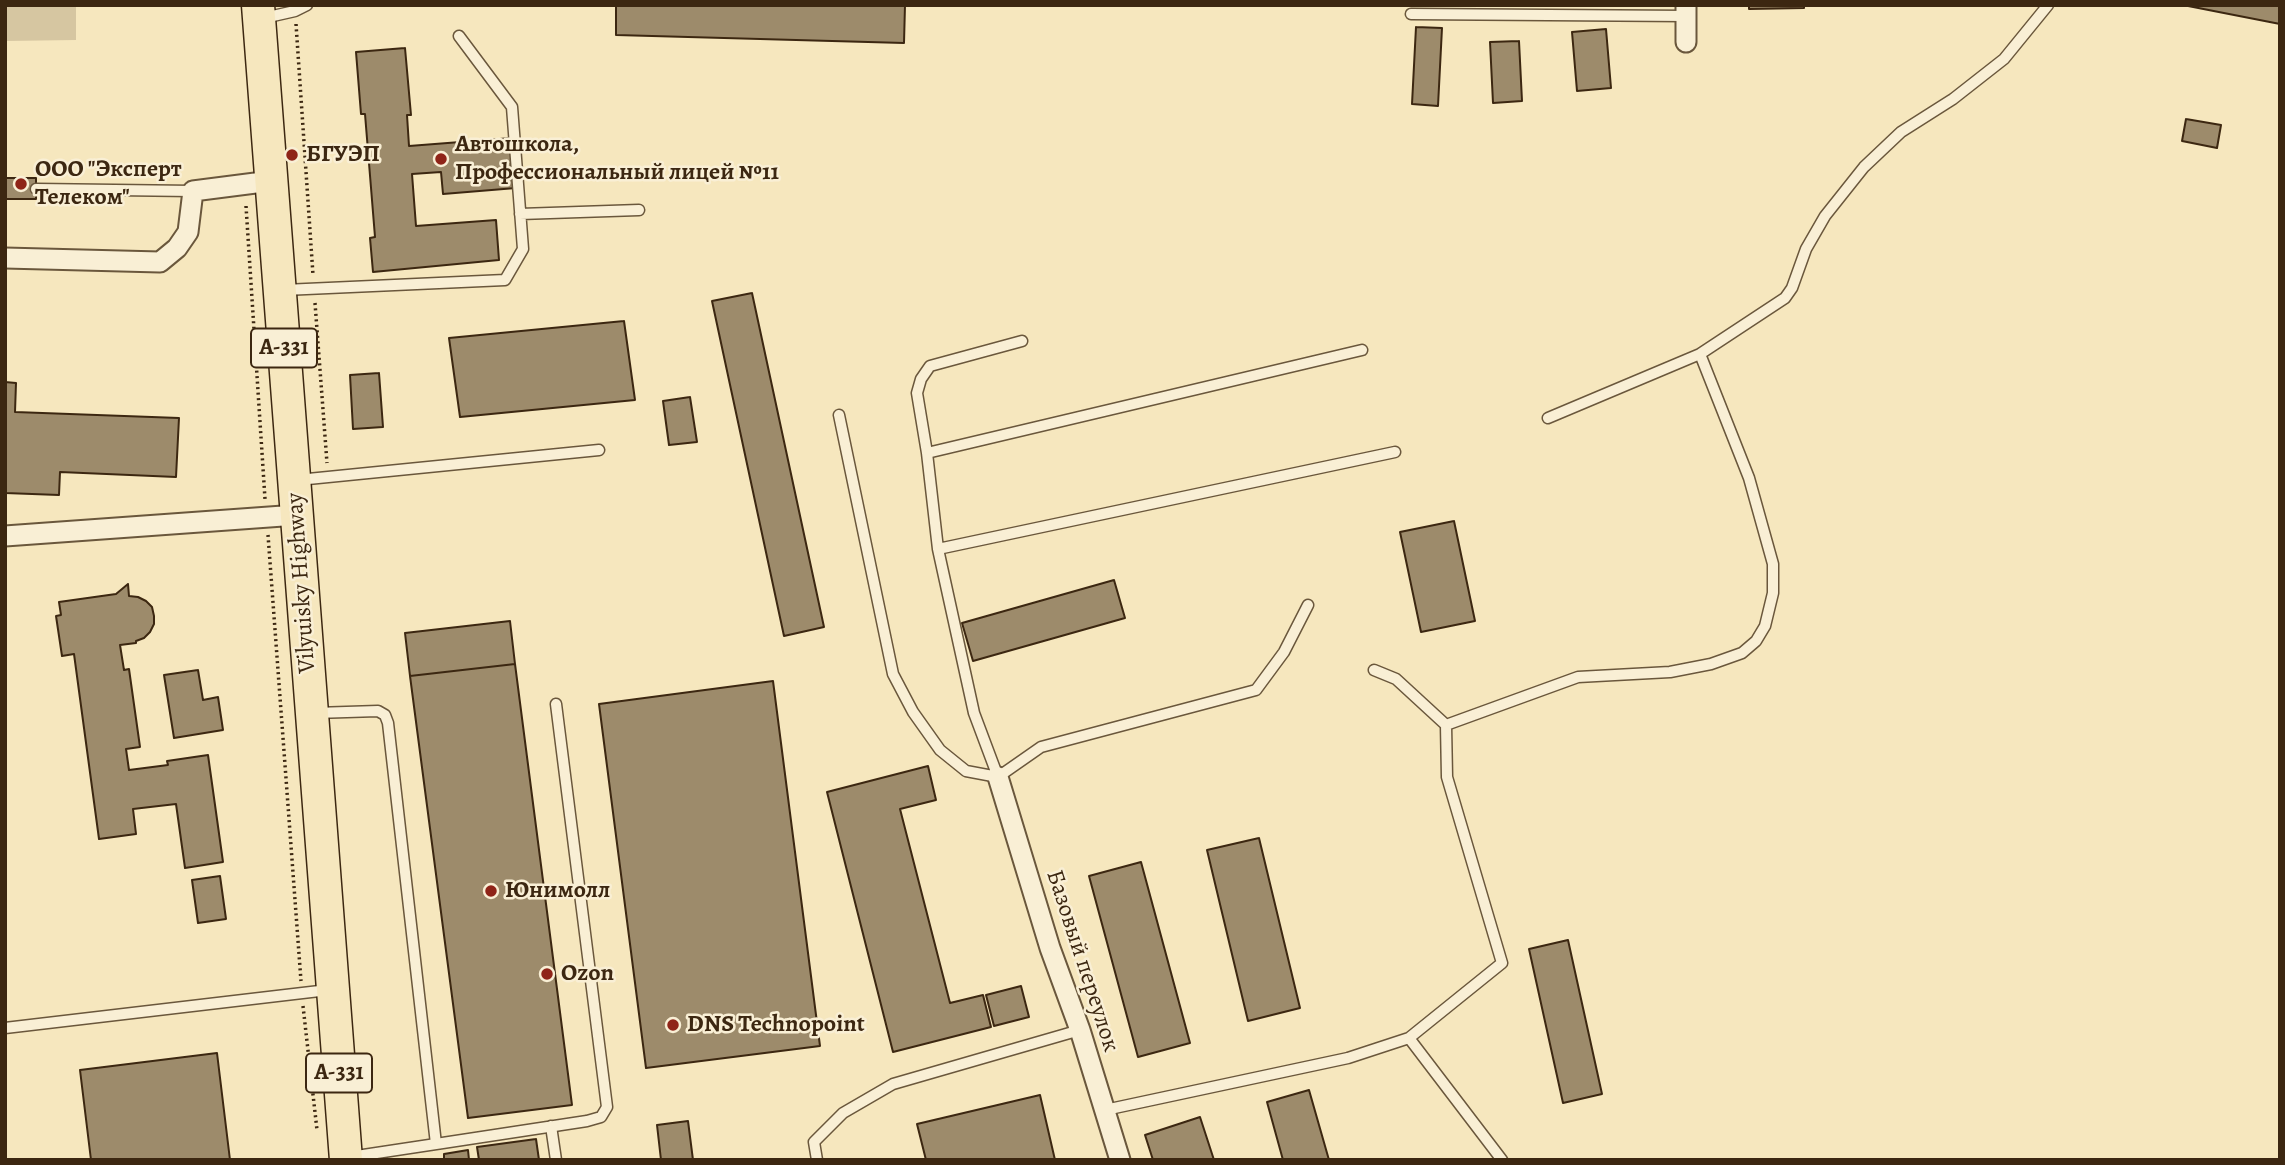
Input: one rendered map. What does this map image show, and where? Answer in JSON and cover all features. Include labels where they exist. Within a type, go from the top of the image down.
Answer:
[{"type":"main road","name":"Vilyuisky Highway","points":[[259,12],[258,183],[280,291],[294,480],[282,516],[312,713],[317,991],[346,1158]]},
{"type":"street","points":[[1686,10],[1686,42]]},
{"type":"street","points":[[5,258],[160,262],[177,248],[188,232],[193,191],[258,183]]},
{"type":"street","points":[[5,536],[282,516]]},
{"type":"street","name":"Базовый переулок","points":[[998,777],[1050,948],[1080,1030],[1120,1160]]},
{"type":"lane","points":[[259,12],[295,11],[307,5]]},
{"type":"lane","points":[[1548,418],[1700,354],[1785,298],[1792,288],[1806,249],[1825,216],[1864,167],[1901,132],[1953,99],[2004,59],[2048,5]]},
{"type":"lane","points":[[1410,14],[1686,10]]},
{"type":"lane","points":[[280,291],[505,280],[523,249],[512,107],[459,36]]},
{"type":"lane","points":[[36,190],[193,191]]},
{"type":"lane","points":[[520,214],[639,210]]},
{"type":"lane","points":[[998,777],[974,713],[938,549],[928,453],[917,393],[921,379],[930,366],[1022,341]]},
{"type":"lane","points":[[928,453],[1362,350]]},
{"type":"lane","points":[[1446,725],[1578,677],[1670,672],[1711,664],[1742,653],[1756,641],[1765,626],[1773,593],[1773,564],[1749,478],[1700,354]]},
{"type":"lane","points":[[839,415],[893,674],[913,712],[940,750],[966,771],[998,777],[1041,747],[1256,690],[1284,652],[1308,605]]},
{"type":"lane","points":[[294,480],[599,450]]},
{"type":"lane","points":[[938,549],[1395,452]]},
{"type":"lane","points":[[1105,1110],[1348,1058],[1409,1038],[1502,963],[1447,777],[1446,725],[1396,679],[1374,670]]},
{"type":"lane","points":[[346,1158],[601,1117],[607,1107],[556,704]]},
{"type":"lane","points":[[312,713],[377,711],[385,715],[388,723],[436,1144]]},
{"type":"lane","points":[[5,1028],[317,991]]},
{"type":"lane","points":[[817,1160],[814,1142],[844,1114],[893,1084],[1080,1030]]},
{"type":"lane","points":[[1409,1038],[1502,1160]]},
{"type":"lane","points":[[551,1126],[556,1160]]},
{"type":"path","points":[[295,11],[328,477]]},
{"type":"path","points":[[258,183],[317,991],[317,1132]]},
{"type":"shaded area","points":[[5,5],[76,5],[76,40],[5,41]]},
{"type":"building","points":[[616,5],[905,5],[904,43],[616,35]]},
{"type":"building","points":[[1749,5],[1804,5],[1804,8],[1749,9]]},
{"type":"building","points":[[2183,5],[2280,5],[2280,24]]},
{"type":"building","points":[[1416,27],[1442,28],[1438,106],[1412,104]]},
{"type":"building","points":[[1606,29],[1611,88],[1577,91],[1572,32]]},
{"type":"building","points":[[1519,41],[1522,101],[1493,103],[1490,42]]},
{"type":"building","name":"Автошкола, Профессиональный лицей №11","points":[[405,48],[411,115],[407,115],[409,146],[512,138],[516,188],[443,194],[441,172],[412,174],[416,226],[496,220],[499,260],[373,272],[370,238],[375,237],[365,114],[361,114],[356,52]]},
{"type":"building","points":[[2186,119],[2221,125],[2217,148],[2182,141]]},
{"type":"building","name":"ООО \"Эксперт Телеком\"","points":[[5,178],[36,178],[36,199],[5,199]]},
{"type":"building","points":[[752,293],[824,627],[784,636],[712,301]]},
{"type":"building","points":[[624,321],[635,400],[460,417],[449,338]]},
{"type":"building","points":[[379,373],[383,427],[353,429],[350,375]]},
{"type":"building","points":[[5,382],[16,383],[15,412],[179,418],[176,477],[60,472],[59,495],[5,493]]},
{"type":"building","points":[[690,397],[697,442],[669,445],[663,401]]},
{"type":"building","points":[[1454,521],[1475,621],[1421,632],[1400,532]]},
{"type":"building","points":[[1114,580],[1125,618],[973,661],[962,623]]},
{"type":"building","points":[[128,584],[129,596],[146,601],[152,607],[154,616],[154,624],[144,638],[136,643],[120,645],[124,670],[129,669],[140,747],[126,749],[129,770],[168,765],[167,761],[208,755],[223,862],[185,868],[176,804],[133,809],[136,834],[99,839],[74,654],[62,656],[56,616],[61,615],[59,602],[116,594]]},
{"type":"building","points":[[510,621],[515,664],[410,676],[405,633]]},
{"type":"building","name":"Юнимолл","points":[[515,664],[572,1105],[468,1118],[410,676]]},
{"type":"building","points":[[198,670],[203,700],[218,697],[223,730],[174,738],[164,675]]},
{"type":"building","points":[[773,681],[820,1046],[646,1068],[599,704]]},
{"type":"building","points":[[928,766],[936,800],[900,809],[950,1003],[983,995],[991,1027],[893,1052],[827,792]]},
{"type":"building","points":[[1259,838],[1300,1008],[1248,1021],[1207,850]]},
{"type":"building","points":[[1141,862],[1190,1043],[1138,1057],[1089,876]]},
{"type":"building","points":[[220,876],[226,919],[198,923],[192,880]]},
{"type":"building","points":[[1568,940],[1602,1094],[1563,1103],[1529,949]]},
{"type":"building","points":[[1021,986],[1029,1017],[994,1026],[986,995]]},
{"type":"building","points":[[217,1053],[230,1160],[91,1160],[80,1070]]},
{"type":"building","points":[[1309,1090],[1329,1160],[1283,1160],[1267,1102]]},
{"type":"building","points":[[1040,1095],[1055,1160],[926,1160],[917,1124]]},
{"type":"building","points":[[1200,1117],[1214,1160],[1153,1160],[1145,1135]]},
{"type":"building","points":[[688,1121],[693,1160],[661,1160],[657,1125]]},
{"type":"building","points":[[536,1139],[539,1160],[479,1160],[477,1147]]},
{"type":"building","points":[[468,1150],[469,1160],[444,1160],[444,1154]]},
{"type":"place","name":"БГУЭП","points":[[292,155]]},
{"type":"place","name":"Автошкола, Профессиональный лицей №11","points":[[441,159]]},
{"type":"place","name":"ООО \"Эксперт Телеком\"","points":[[21,184]]},
{"type":"place","name":"Юнимолл","points":[[491,891]]},
{"type":"place","name":"Ozon","points":[[547,974]]},
{"type":"place","name":"DNS Technopoint","points":[[673,1025]]}]
